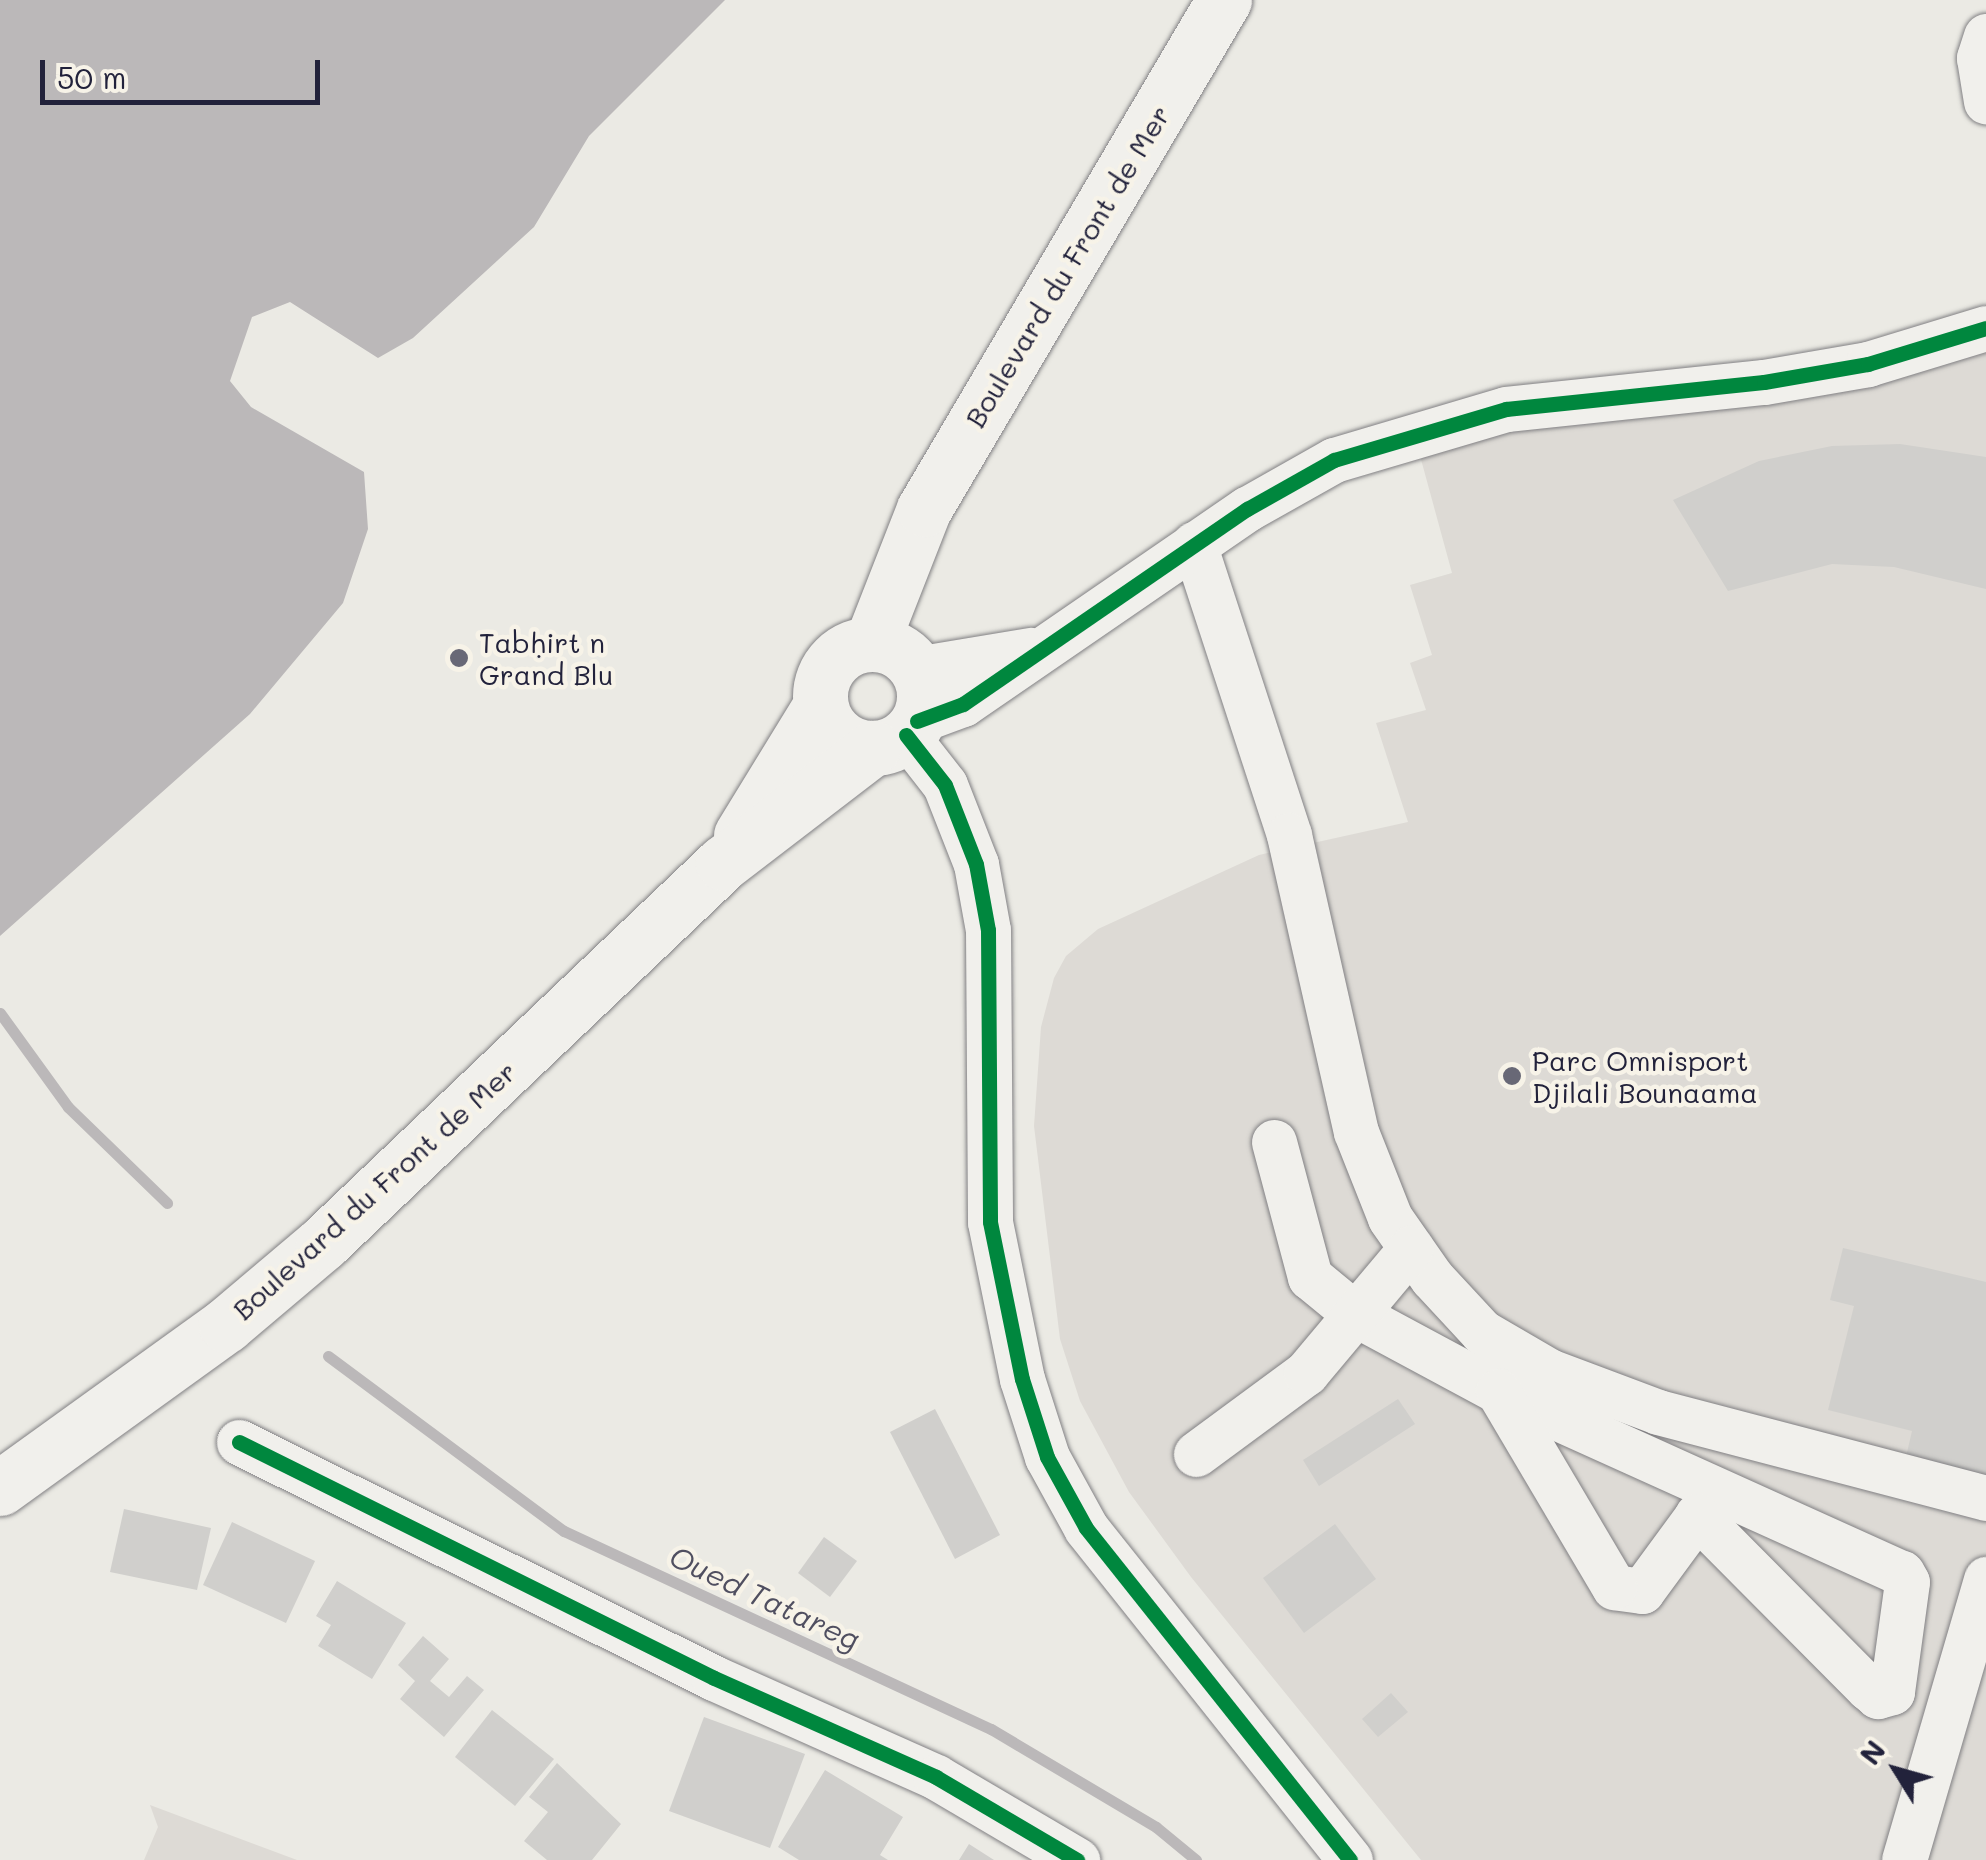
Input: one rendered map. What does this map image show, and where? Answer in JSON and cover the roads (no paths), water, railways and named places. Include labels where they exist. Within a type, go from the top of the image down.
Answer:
[{"type":"main road","name":"Boulevard du Front de Mer","points":[[897,703],[912,532],[1224,0]]},
{"type":"main road","points":[[838,656],[897,703],[839,737],[820,706],[820,688],[838,656]]},
{"type":"main road","points":[[723,863],[897,703]]},
{"type":"main road","points":[[723,863],[820,706]]},
{"type":"main road","name":"Boulevard du Front de Mer","points":[[0,1488],[226,1324],[323,1242],[723,863]]},
{"type":"street","points":[[1986,36],[1979,58],[1986,102]]},
{"type":"street","points":[[1350,1860],[1127,1583],[1086,1528],[1048,1457],[1022,1378],[990,1222],[988,930],[976,864],[945,785],[897,703],[1042,648],[1194,544],[1334,460],[1422,430],[1506,409],[1868,364],[1986,328]]},
{"type":"street","points":[[1194,544],[1289,834],[1356,1132],[1390,1218],[1411,1248],[1482,1332],[1549,1371],[1658,1412],[1986,1498]]},
{"type":"street","points":[[1274,1142],[1310,1276],[1355,1314],[1706,1503],[1892,1566],[1906,1582],[1892,1692],[1878,1696],[1706,1503]]},
{"type":"street","points":[[1196,1454],[1306,1372],[1411,1248]]},
{"type":"street","points":[[1498,1391],[1614,1587],[1642,1591],[1706,1503]]},
{"type":"street","points":[[239,1442],[714,1678],[936,1777],[1076,1860]]},
{"type":"street","points":[[1904,1860],[1986,1580]]},
{"type":"street","points":[[1904,1603],[1972,1627]]},
{"type":"waterway","points":[[0,1013],[68,1107],[167,1203]]},
{"type":"waterway","name":"Oued Tatareg","points":[[328,1356],[564,1531],[991,1729],[1156,1827],[1196,1860]]},
{"type":"place","name":"Tabḥirt n Grand Blu","points":[[459,658]]},
{"type":"place","name":"Parc Omnisport Djilali Bounaama","points":[[1512,1076]]}]
